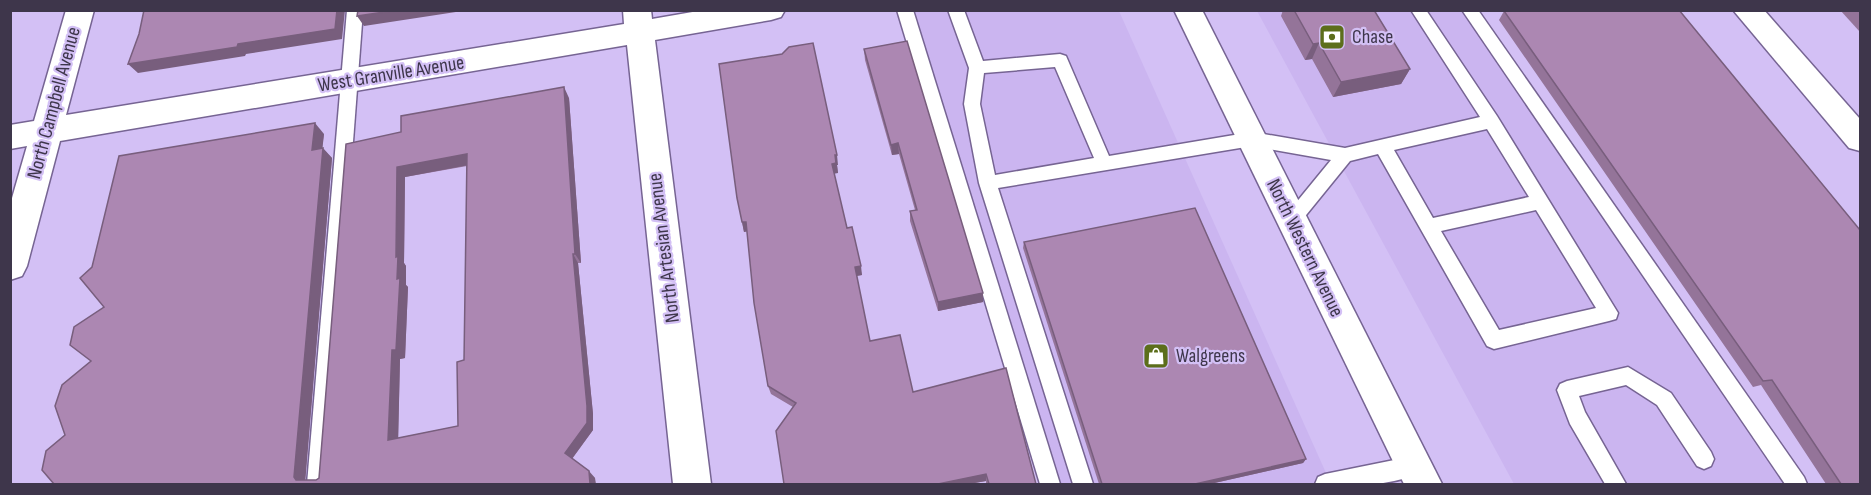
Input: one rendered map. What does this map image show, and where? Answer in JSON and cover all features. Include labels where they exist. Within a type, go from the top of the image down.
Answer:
[{"type":"street","name":"North Campbell Avenue","points":[[10,266],[80,10]]},
{"type":"street","name":"West Granville Avenue","points":[[10,137],[349,81],[638,21],[771,10]]},
{"type":"street","name":"North Western Avenue","points":[[1188,10],[1418,475]]},
{"type":"street","points":[[1747,10],[1860,139]]},
{"type":"street","name":"North Artesian Avenue","points":[[638,21],[692,484]]},
{"type":"lane","points":[[317,484],[355,10]]},
{"type":"lane","points":[[905,10],[1050,484]]},
{"type":"lane","points":[[956,10],[977,68],[972,104],[988,183],[1083,484]]},
{"type":"lane","points":[[1383,147],[1494,340],[1609,314],[1491,121],[1418,10]]},
{"type":"lane","points":[[1469,10],[1797,484]]},
{"type":"lane","points":[[977,68],[1059,60],[1104,163]]},
{"type":"lane","points":[[988,183],[1252,140],[1344,155],[1491,121]]},
{"type":"lane","points":[[1292,220],[1344,155]]},
{"type":"lane","points":[[1429,226],[1540,202]]},
{"type":"lane","points":[[1616,484],[1577,417],[1567,390],[1628,376],[1664,399],[1704,459]]},
{"type":"lane","points":[[1325,484],[1418,475]]},
{"type":"shaded area","points":[[906,11],[1119,11],[1331,484],[1048,484]]},
{"type":"shaded area","points":[[1257,11],[1477,11],[1806,484],[1514,484]]},
{"type":"building","points":[[144,10],[337,10],[335,29],[128,64],[139,34]]},
{"type":"building","points":[[358,10],[398,10],[357,16]]},
{"type":"building","name":"Chase","points":[[1294,10],[1374,10],[1410,69],[1341,82],[1319,43],[1313,44]]},
{"type":"building","points":[[1679,10],[1860,230],[1860,484],[1841,484],[1772,380],[1763,381],[1504,11]]},
{"type":"building","points":[[907,41],[983,293],[938,302],[910,211],[917,210],[898,143],[891,145],[864,49]]},
{"type":"building","points":[[813,43],[837,155],[835,155],[836,163],[832,164],[847,228],[852,227],[861,266],[855,267],[870,341],[900,335],[913,392],[1006,368],[1036,484],[989,484],[986,474],[938,484],[784,484],[776,431],[796,403],[768,386],[754,303],[746,222],[742,222],[737,198],[719,64],[782,54],[789,47]]},
{"type":"building","points":[[564,87],[575,254],[573,254],[587,406],[587,423],[565,453],[589,471],[590,484],[54,484],[42,470],[46,451],[65,435],[55,406],[62,385],[91,361],[70,345],[74,327],[104,307],[80,278],[92,267],[119,156],[315,123],[312,150],[323,148],[294,477],[296,480],[319,478],[346,144],[401,132],[401,116]],"holes":[[[467,154],[464,360],[457,362],[458,426],[388,440],[392,350],[396,350],[400,278],[397,279],[398,256],[396,257],[397,167]]]},
{"type":"building","name":"Walgreens","points":[[1195,208],[1306,459],[1195,484],[1102,484],[1024,242]]},
{"type":"place","name":"Chase","points":[[1332,37]]},
{"type":"place","name":"Walgreens","points":[[1156,356]]}]
